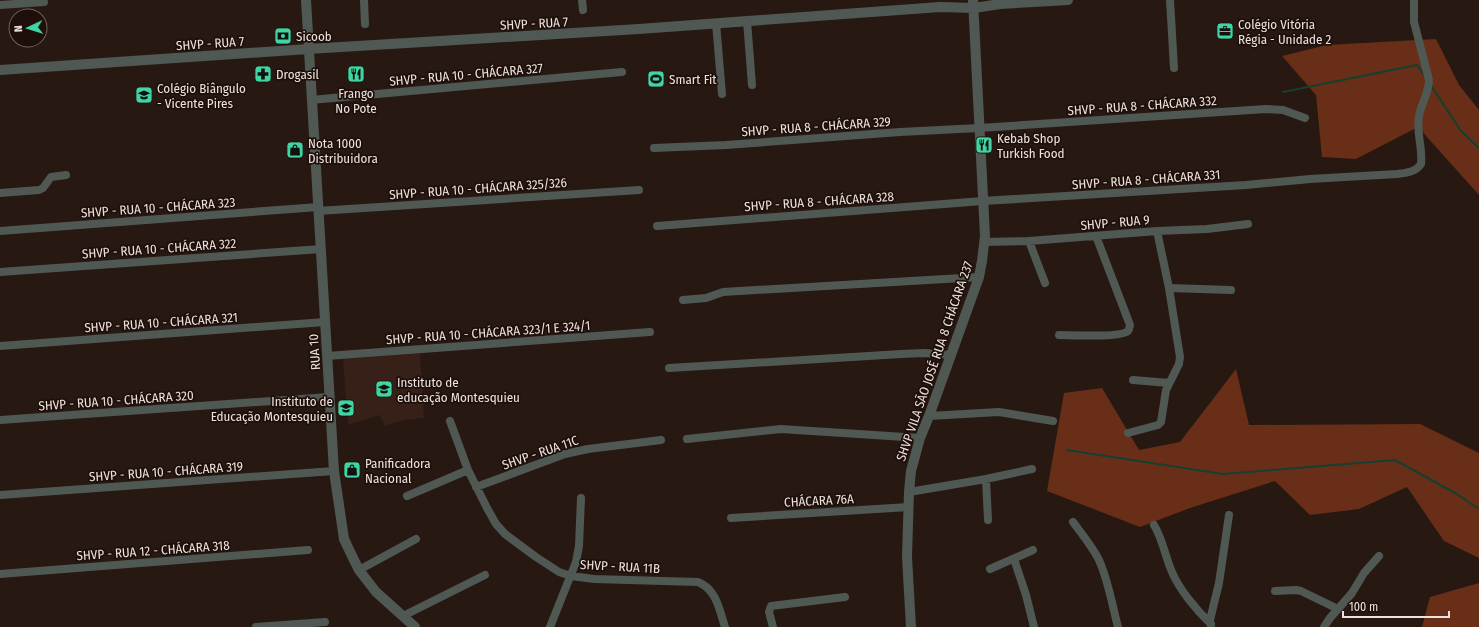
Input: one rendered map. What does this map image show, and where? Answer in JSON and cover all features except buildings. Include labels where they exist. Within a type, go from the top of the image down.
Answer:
[{"type":"street","name":"RUA 10","points":[[306,0],[334,471],[344,539],[359,570],[376,592],[415,627]]},
{"type":"street","points":[[364,0],[365,24]]},
{"type":"street","points":[[582,0],[583,10]]},
{"type":"street","name":"SHVP - RUA 7","points":[[0,70],[308,49],[631,30],[974,4],[1068,0]]},
{"type":"street","points":[[1170,0],[1174,68]]},
{"type":"street","name":"SHVP - RUA 8 - CHÁCARA 331","points":[[983,201],[1246,185],[1410,172],[1419,167],[1421,160],[1418,125],[1419,116],[1429,86],[1429,80],[1414,22],[1414,0]]},
{"type":"street","points":[[0,5],[44,2]]},
{"type":"street","name":"SHVP VILA SÃO JOSÉ RUA 8 CHÁCARA 237","points":[[911,627],[907,557],[911,471],[920,438],[979,277],[984,242],[974,4]]},
{"type":"street","points":[[747,21],[752,85]]},
{"type":"street","points":[[716,23],[722,94]]},
{"type":"street","name":"SHVP - RUA 10 - CHÁCARA 327","points":[[311,100],[622,72]]},
{"type":"street","name":"SHVP - RUA 8 - CHÁCARA 332","points":[[979,128],[1275,108],[1305,118]]},
{"type":"street","name":"SHVP - RUA 8 - CHÁCARA 329","points":[[654,148],[741,144],[900,132],[979,128]]},
{"type":"street","points":[[0,193],[39,190],[43,188],[51,178],[66,175]]},
{"type":"street","name":"SHVP - RUA 10 - CHÁCARA 325/326","points":[[318,209],[638,190]]},
{"type":"street","name":"SHVP - RUA 8 - CHÁCARA 328","points":[[657,226],[983,201]]},
{"type":"street","name":"SHVP - RUA 10 - CHÁCARA 323","points":[[0,231],[318,209]]},
{"type":"street","name":"SHVP - RUA 9","points":[[984,242],[1030,241],[1157,231],[1207,229],[1248,224]]},
{"type":"street","points":[[1128,433],[1160,424],[1162,421],[1166,390],[1179,364],[1180,357],[1169,288],[1157,231]]},
{"type":"street","points":[[1059,335],[1112,335],[1126,332],[1129,329],[1129,323],[1122,302],[1096,236]]},
{"type":"street","points":[[1030,241],[1045,283]]},
{"type":"street","name":"SHVP - RUA 10 - CHÁCARA 322","points":[[0,272],[321,249]]},
{"type":"street","points":[[683,300],[706,298],[723,292],[979,277]]},
{"type":"street","points":[[1169,288],[1231,290]]},
{"type":"street","name":"SHVP - RUA 10 - CHÁCARA 321","points":[[0,346],[324,322]]},
{"type":"street","name":"SHVP - RUA 10 - CHÁCARA 323/1 E 324/1","points":[[327,356],[650,332]]},
{"type":"street","points":[[669,368],[901,354],[924,353],[951,355]]},
{"type":"street","points":[[1133,380],[1169,383]]},
{"type":"street","name":"SHVP - RUA 10 - CHÁCARA 320","points":[[0,420],[329,397]]},
{"type":"street","points":[[929,416],[999,412],[1053,421]]},
{"type":"street","name":"SHVP - RUA 11B","points":[[450,421],[468,470],[496,524],[505,534],[536,558],[559,572],[571,576],[602,579],[698,582],[706,585],[711,590],[725,627]]},
{"type":"street","points":[[687,439],[781,430],[920,438]]},
{"type":"street","name":"SHVP - RUA 11C","points":[[476,487],[565,454],[588,449],[661,440]]},
{"type":"street","points":[[909,492],[986,479],[1032,469]]},
{"type":"street","points":[[407,496],[468,470]]},
{"type":"street","name":"SHVP - RUA 10 - CHÁCARA 319","points":[[0,495],[334,471]]},
{"type":"street","points":[[986,479],[988,520]]},
{"type":"street","points":[[550,627],[576,562],[579,546],[581,498]]},
{"type":"street","name":"CHÁCARA 76A","points":[[731,518],[909,507]]},
{"type":"street","points":[[1211,626],[1210,620],[1219,583],[1229,514]]},
{"type":"street","points":[[1072,522],[1083,535],[1098,558],[1118,627]]},
{"type":"street","points":[[1154,525],[1159,533],[1172,572],[1182,589],[1211,626]]},
{"type":"street","points":[[359,570],[416,539]]},
{"type":"street","name":"SHVP - RUA 12 - CHÁCARA 318","points":[[0,574],[308,550]]},
{"type":"street","points":[[990,569],[1033,550]]},
{"type":"street","points":[[1324,627],[1352,593],[1364,573],[1379,556]]},
{"type":"street","points":[[1014,559],[1026,595],[1034,627]]},
{"type":"street","points":[[403,616],[485,575]]},
{"type":"street","points":[[1275,591],[1301,591],[1338,609]]},
{"type":"street","points":[[773,627],[769,608],[774,605],[845,597]]},
{"type":"street","points":[[256,627],[324,622]]},
{"type":"shaded area","points":[[1436,39],[1459,85],[1479,110],[1479,195],[1418,127],[1356,159],[1322,157],[1316,95],[1282,56],[1327,45]]},
{"type":"shaded area","name":"Instituto de educação Montesquieu","points":[[420,353],[424,418],[403,420],[385,426],[380,415],[348,425],[343,359]]},
{"type":"shaded area","points":[[1236,369],[1249,425],[1420,424],[1479,453],[1479,558],[1444,541],[1407,487],[1359,509],[1310,515],[1275,481],[1190,508],[1140,527],[1047,491],[1064,393],[1102,388],[1139,450],[1180,442]]},
{"type":"shaded area","points":[[1479,583],[1479,627],[1422,627],[1430,597]]},
{"type":"waterway","points":[[1283,92],[1417,65],[1425,76]]},
{"type":"waterway","points":[[1432,87],[1461,131],[1479,148]]},
{"type":"waterway","points":[[1067,450],[1223,474],[1395,460],[1455,493],[1479,509]]},
{"type":"place","name":"Colégio Vitória Régia - Unidade 2","points":[[1225,31]]},
{"type":"place","name":"Sicoob","points":[[283,36]]},
{"type":"place","name":"Drogasil","points":[[263,74]]},
{"type":"place","name":"Frango No Pote","points":[[356,74]]},
{"type":"place","name":"Smart Fit","points":[[656,79]]},
{"type":"place","name":"Colégio Biângulo - Vicente Pires","points":[[144,95]]},
{"type":"place","name":"Kebab Shop Turkish Food","points":[[984,145]]},
{"type":"place","name":"Nota 1000 Distribuidora","points":[[295,150]]},
{"type":"place","name":"Instituto de educação Montesquieu","points":[[384,389]]},
{"type":"place","name":"Instituto de Educação Montesquieu","points":[[346,408]]},
{"type":"place","name":"Panificadora Nacional","points":[[352,470]]}]
